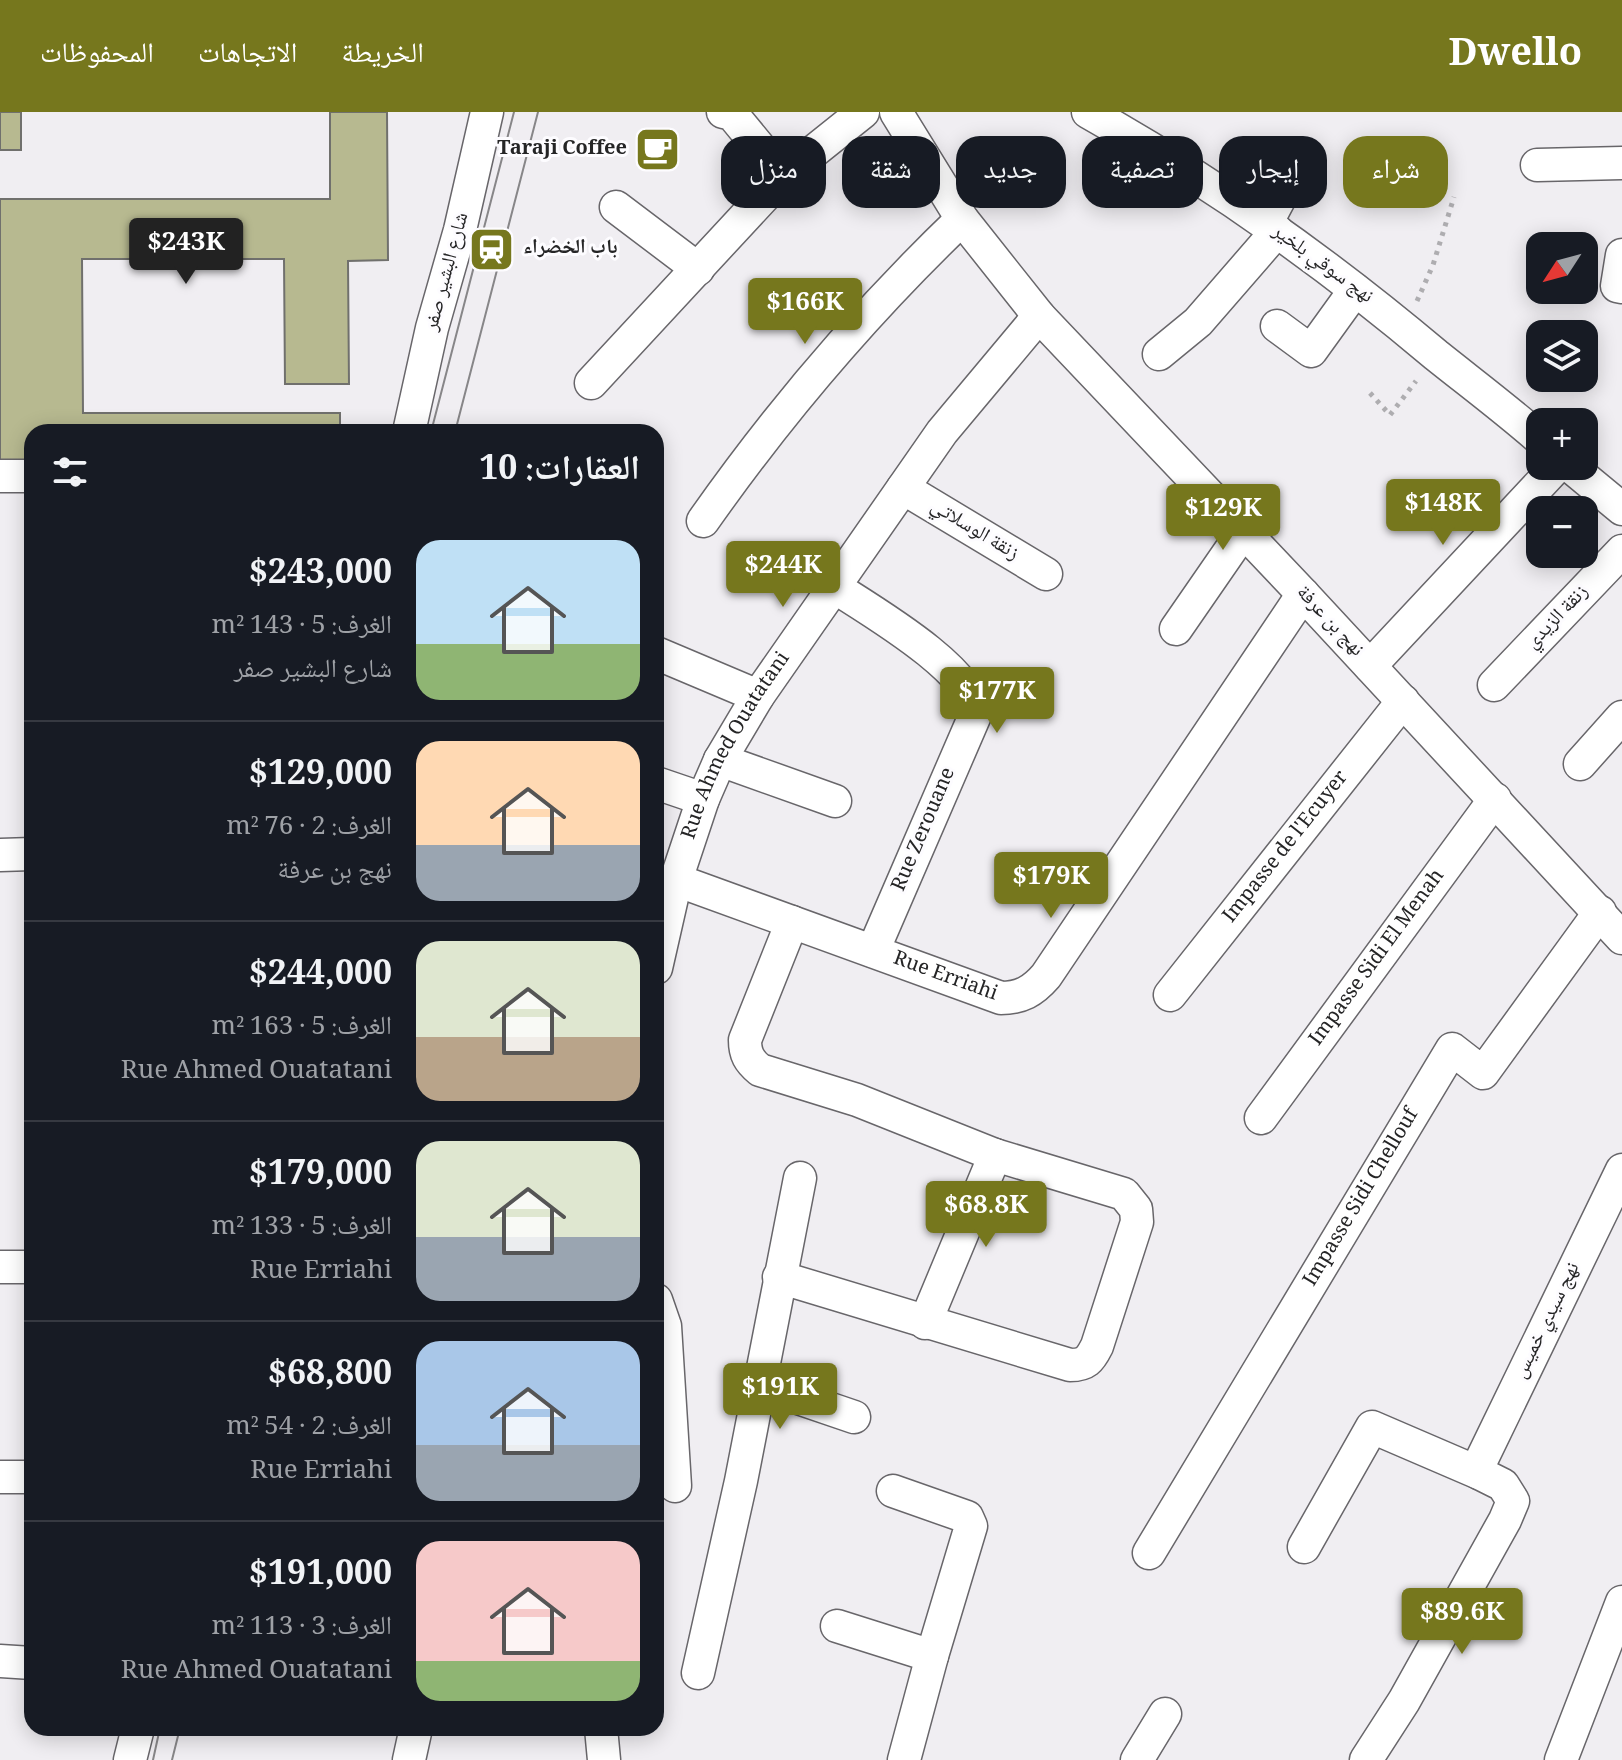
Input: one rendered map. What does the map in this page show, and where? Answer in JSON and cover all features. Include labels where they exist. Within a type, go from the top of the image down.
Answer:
[{"type":"street","name":"شارع البشير صفر","points":[[411,424],[487,112]]},
{"type":"street","points":[[723,112],[732,114],[750,136]]},
{"type":"street","points":[[826,142],[863,112]]},
{"type":"street","name":"نهج بن عرفة","points":[[896,112],[962,219],[1039,316],[1303,594],[1622,938]]},
{"type":"street","name":"نهج سوقي بلخير","points":[[1088,112],[1146,144],[1272,227],[1406,327],[1526,428]]},
{"type":"street","points":[[1537,165],[1622,163]]},
{"type":"street","points":[[616,207],[698,269]]},
{"type":"street","points":[[591,383],[754,208]]},
{"type":"street","points":[[1159,354],[1198,322],[1272,227],[1280,208]]},
{"type":"street","points":[[703,521],[757,445],[898,280],[962,219]]},
{"type":"street","points":[[1622,255],[1617,286],[1622,287]]},
{"type":"street","points":[[1277,326],[1311,351],[1355,290]]},
{"type":"street","name":"Rue Ahmed Ouatatani","points":[[664,933],[676,880],[703,799],[720,760],[758,696],[942,432],[1039,316]]},
{"type":"street","points":[[0,476],[24,476]]},
{"type":"street","points":[[1370,666],[1544,480]]},
{"type":"street","points":[[1587,480],[1622,509]]},
{"type":"street","name":"زنقة الوسلاتي","points":[[903,488],[1046,574]]},
{"type":"street","points":[[1176,629],[1243,532]]},
{"type":"street","name":"زنقة الزيدي","points":[[1494,685],[1622,551]]},
{"type":"street","name":"Rue Zerouane","points":[[833,586],[918,643],[955,674],[975,703],[976,713],[873,951]]},
{"type":"street","name":"Rue Erriahi","points":[[676,880],[1001,998],[1018,998],[1039,985],[1303,594]]},
{"type":"street","points":[[664,656],[758,696]]},
{"type":"street","name":"Impasse de l'Ecuyer","points":[[1170,995],[1403,701]]},
{"type":"street","points":[[1580,764],[1622,717]]},
{"type":"street","points":[[720,760],[835,801]]},
{"type":"street","points":[[664,786],[703,799]]},
{"type":"street","name":"Impasse Sidi El Menah","points":[[1261,1118],[1495,799]]},
{"type":"street","points":[[0,855],[24,854]]},
{"type":"street","name":"Impasse Sidi Chellouf","points":[[1149,1553],[1452,1049],[1483,1073],[1600,912]]},
{"type":"street","points":[[779,1277],[925,1323],[1070,1365],[1082,1365],[1090,1359],[1097,1346],[1137,1222],[1136,1209],[1124,1194],[995,1155],[857,1100],[760,1070],[745,1052],[745,1040],[792,922]]},
{"type":"street","points":[[925,1323],[995,1155]]},
{"type":"street","name":"نهج سيدي خميس","points":[[1479,1473],[1479,1465],[1622,1170]]},
{"type":"street","points":[[698,1673],[760,1385],[800,1178]]},
{"type":"street","points":[[0,1267],[24,1267]]},
{"type":"street","points":[[664,1323],[675,1486]]},
{"type":"street","points":[[760,1385],[854,1417]]},
{"type":"street","points":[[1304,1547],[1372,1427],[1503,1485],[1513,1501],[1404,1701],[1366,1760]]},
{"type":"street","points":[[0,1477],[24,1477]]},
{"type":"street","points":[[893,1491],[956,1512],[967,1517],[971,1526],[904,1760]]},
{"type":"street","points":[[1561,1760],[1622,1602]]},
{"type":"street","points":[[837,1626],[932,1656]]},
{"type":"street","points":[[0,1661],[24,1662]]},
{"type":"street","points":[[1137,1760],[1165,1714]]},
{"type":"street","points":[[130,1760],[136,1736]]},
{"type":"street","points":[[409,1760],[414,1736]]},
{"type":"street","points":[[602,1736],[604,1760]]},
{"type":"path","points":[[1406,327],[1433,265],[1454,197]]},
{"type":"path","points":[[1370,393],[1390,415],[1436,355]]},
{"type":"building","points":[[0,112],[21,112],[21,150],[0,150]]},
{"type":"building","points":[[330,112],[387,112],[388,260],[348,261],[349,384],[285,384],[284,259],[82,259],[83,413],[340,413],[340,424],[24,424],[24,461],[0,462],[0,199],[330,199]]},
{"type":"tram line","points":[[433,424],[514,112]]},
{"type":"tram line","points":[[457,424],[538,112]]},
{"type":"tram line","points":[[153,1760],[158,1736]]},
{"type":"tram line","points":[[172,1760],[178,1736]]},
{"type":"place","name":"Taraji Coffee","points":[[658,150]]},
{"type":"place","name":"باب الخضراء","points":[[492,249]]}]
